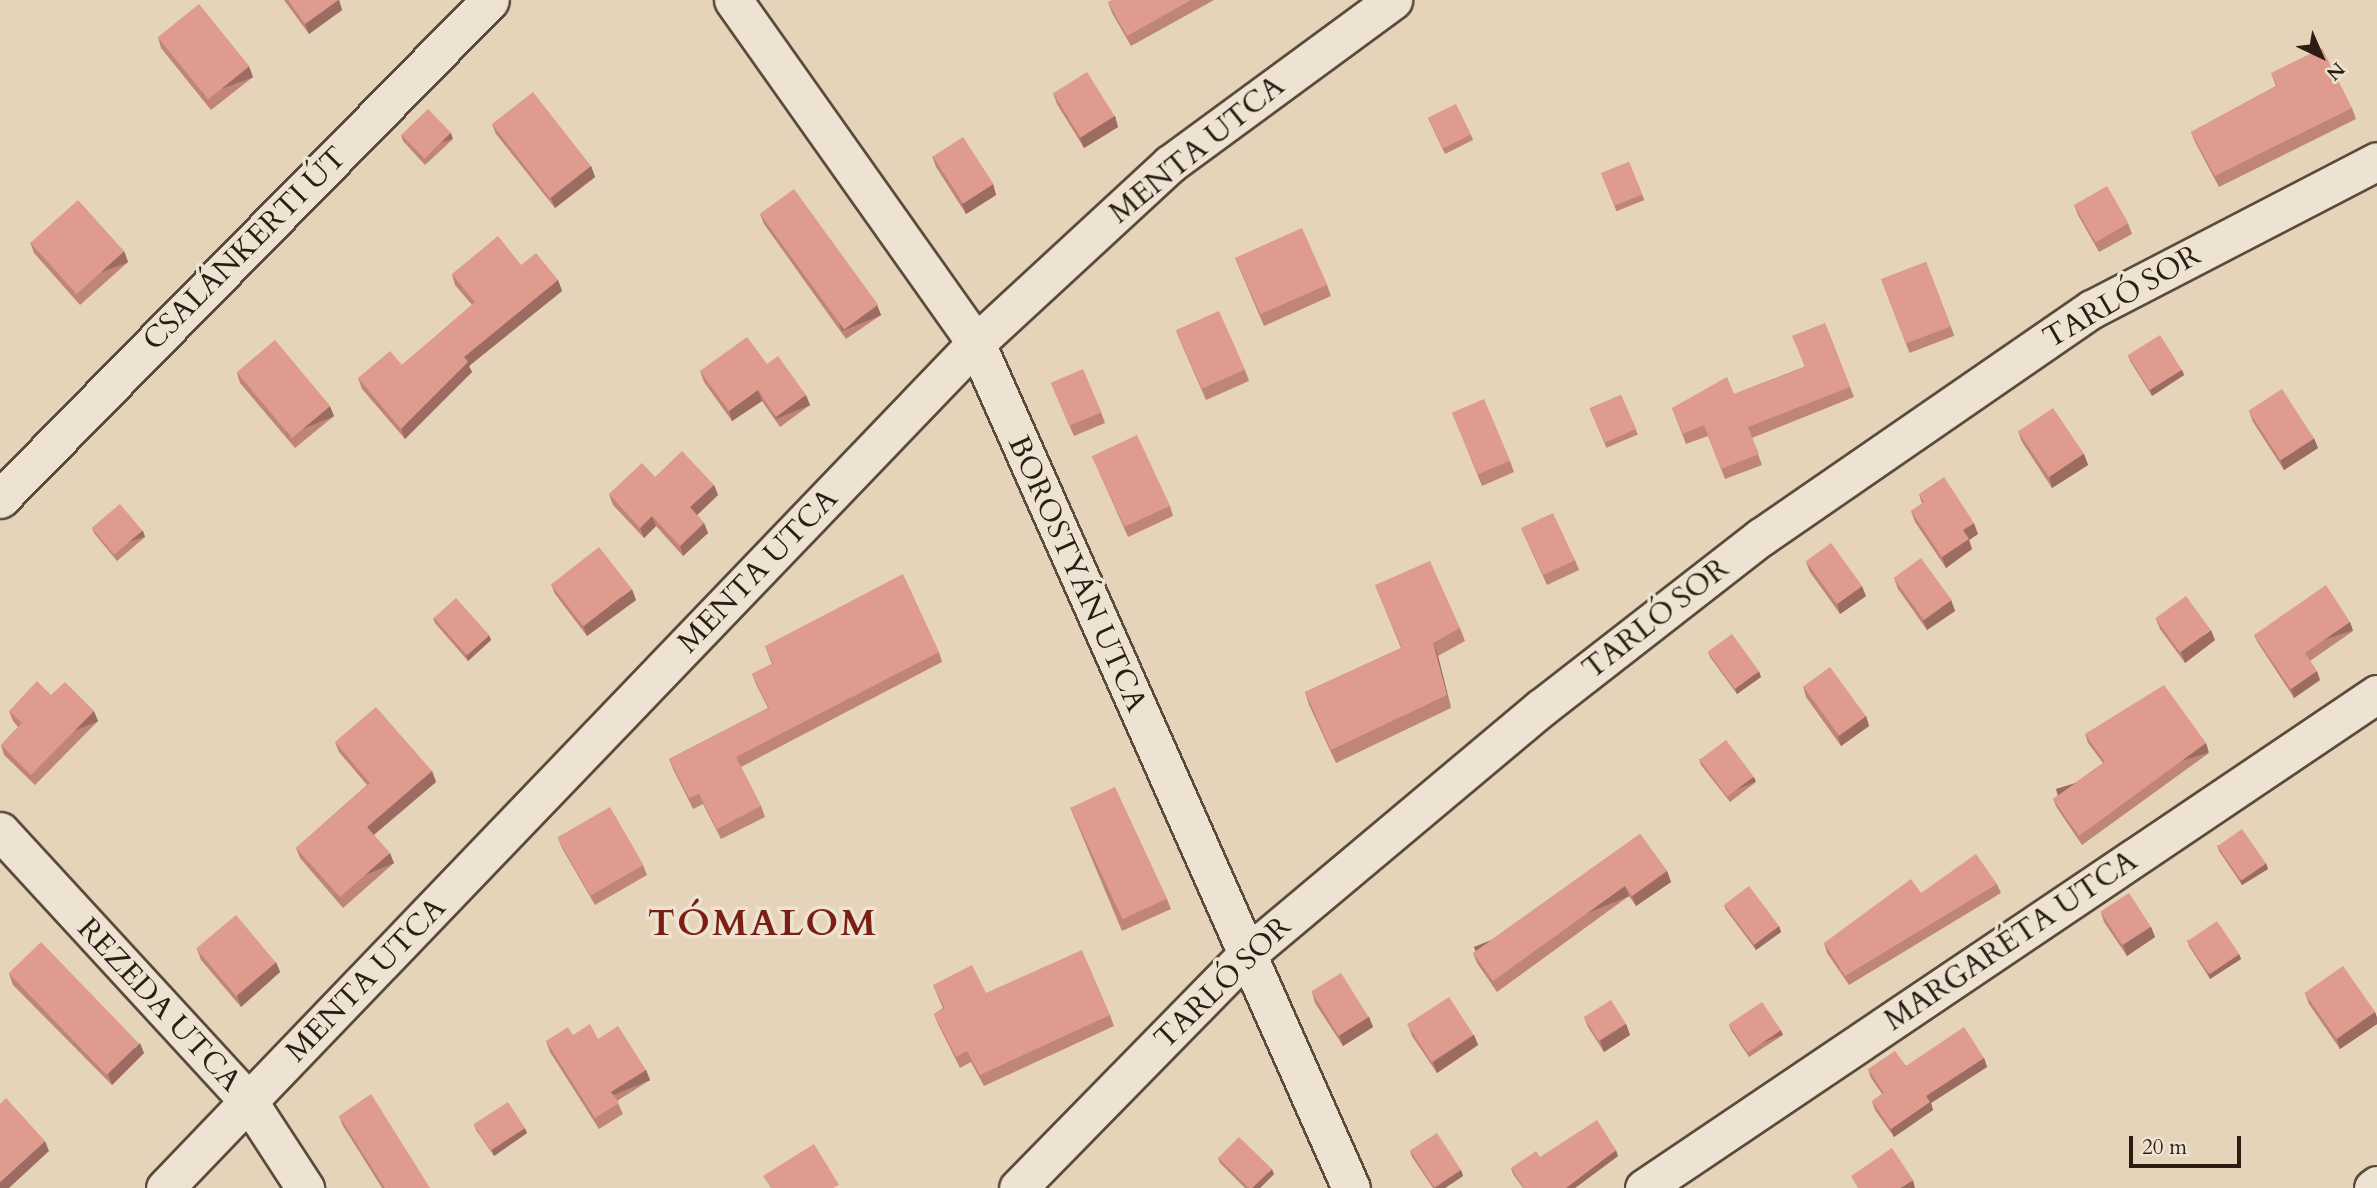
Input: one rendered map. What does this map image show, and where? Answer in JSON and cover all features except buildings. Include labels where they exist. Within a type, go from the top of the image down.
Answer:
[{"type":"street","name":"CSALÁNKERTI ÚT","points":[[0,499],[490,0]]},
{"type":"street","name":"BOROSTYÁN UTCA","points":[[733,0],[976,343],[1244,957],[1351,1188]]},
{"type":"street","name":"MENTA UTCA","points":[[165,1188],[976,343],[1170,164],[1392,0]]},
{"type":"street","name":"TARLÓ SOR","points":[[1018,1188],[1244,957],[1541,708],[1891,446],[2092,309],[2377,161]]},
{"type":"street","name":"MARGARÉTA UTCA","points":[[1644,1188],[2377,694]]},
{"type":"street","name":"REZEDA UTCA","points":[[0,831],[249,1102],[306,1188]]},
{"type":"district","name":"TÓMALOM","points":[[763,923]]}]
